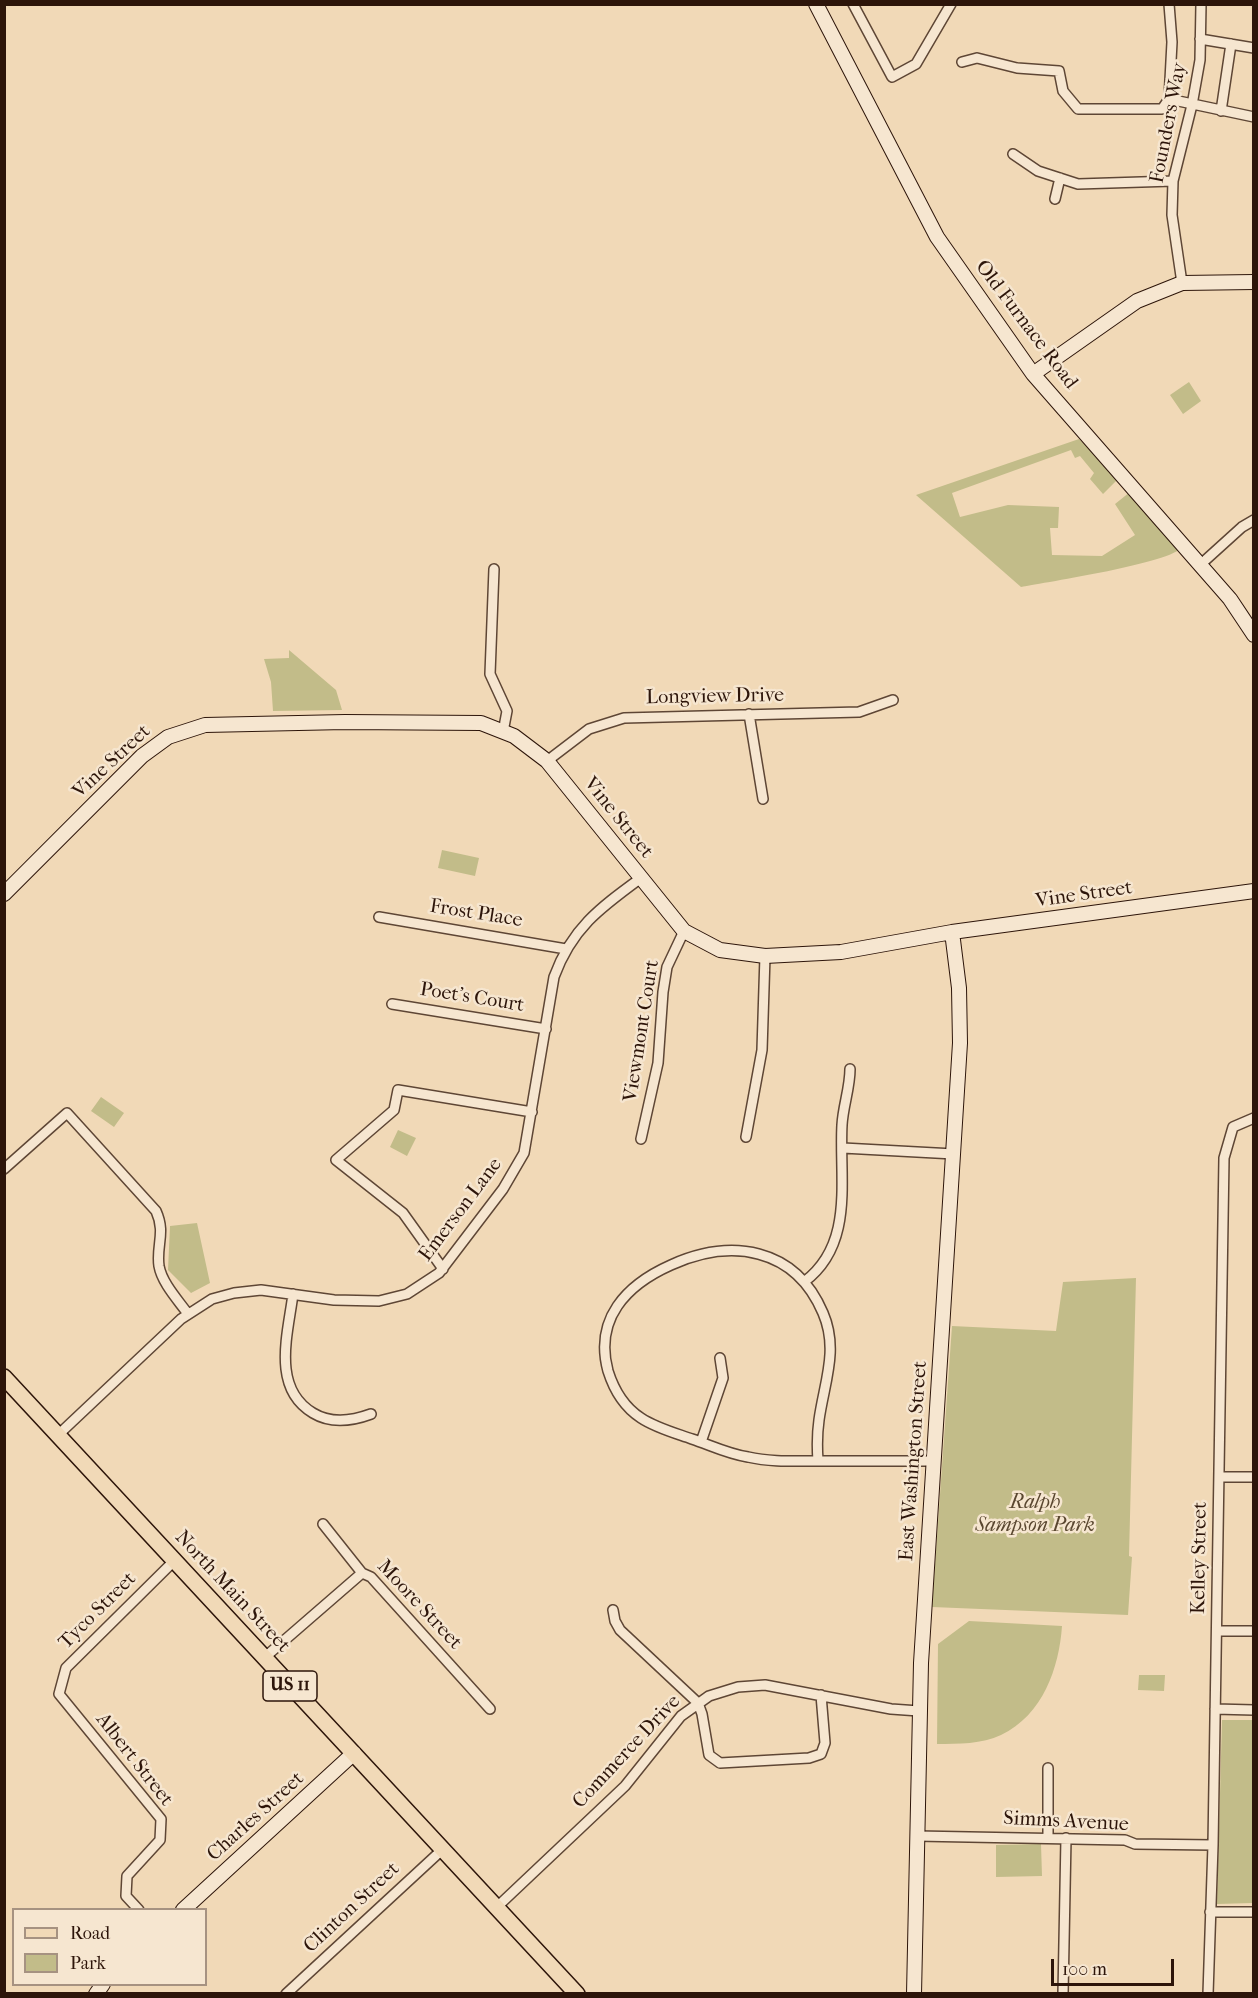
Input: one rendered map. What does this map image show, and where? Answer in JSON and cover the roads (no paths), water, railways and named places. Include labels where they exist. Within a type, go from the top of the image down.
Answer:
[{"type":"main road","name":"North Main Street","points":[[4,1377],[577,1993]]},
{"type":"street","name":"Old Furnace Road","points":[[816,4],[937,237],[1033,374],[1230,599],[1254,636]]},
{"type":"street","points":[[853,4],[892,77],[916,64],[951,4]]},
{"type":"street","points":[[963,62],[977,58],[1017,68],[1059,71],[1063,91],[1078,109],[1162,109],[1169,99],[1172,42],[1169,4]]},
{"type":"street","name":"Founders Way","points":[[1182,283],[1172,215],[1173,181],[1192,105],[1200,39],[1201,4]]},
{"type":"street","points":[[1200,39],[1254,48]]},
{"type":"street","points":[[1221,111],[1231,44]]},
{"type":"street","points":[[1169,99],[1254,117]]},
{"type":"street","points":[[1013,154],[1038,171],[1078,184],[1173,181]]},
{"type":"street","points":[[1055,199],[1060,178]]},
{"type":"street","points":[[1033,374],[1137,301],[1182,283],[1254,282]]},
{"type":"street","points":[[1200,566],[1242,527],[1254,520]]},
{"type":"street","points":[[494,569],[490,674],[507,711],[503,732]]},
{"type":"street","name":"Longview Drive","points":[[547,761],[584,732],[618,719],[859,712],[893,700]]},
{"type":"street","points":[[749,714],[763,799]]},
{"type":"street","name":"Vine Street","points":[[4,894],[142,756],[168,737],[205,725],[345,722],[480,723],[514,736],[547,761],[684,931],[720,951],[765,956],[841,952],[952,932],[1254,891]]},
{"type":"street","name":"Emerson Lane","points":[[58,1435],[188,1314],[206,1302],[234,1293],[261,1290],[353,1301],[393,1299],[423,1286],[442,1269],[516,1169],[524,1153],[554,978],[566,949],[584,923],[641,878]]},
{"type":"street","name":"Frost Place","points":[[379,917],[566,949]]},
{"type":"street","name":"Viewmont Court","points":[[641,1139],[660,1051],[663,992],[667,967],[684,931]]},
{"type":"street","name":"East Washington Street","points":[[914,1994],[919,1711],[961,1024],[952,932]]},
{"type":"street","points":[[746,1137],[762,1050],[765,956]]},
{"type":"street","name":"Poet's Court","points":[[392,1004],[546,1029]]},
{"type":"street","points":[[804,1282],[822,1262],[839,1227],[842,1125],[850,1069]]},
{"type":"street","points":[[442,1269],[403,1213],[336,1160],[394,1110],[398,1090],[532,1112]]},
{"type":"street","points":[[4,1169],[67,1113],[156,1211],[161,1223],[161,1270],[188,1314]]},
{"type":"street","name":"Kelley Street","points":[[1208,1994],[1213,1845],[1224,1158],[1236,1125],[1254,1118]]},
{"type":"street","points":[[843,1148],[954,1154]]},
{"type":"street","points":[[818,1461],[819,1419],[830,1367],[831,1348],[823,1314],[804,1282],[786,1268],[760,1254],[738,1250],[716,1250],[693,1256],[647,1276],[619,1302],[610,1320],[605,1346],[607,1368],[616,1392],[628,1407],[645,1420],[701,1442],[754,1459],[818,1461],[934,1461]]},
{"type":"street","points":[[293,1294],[285,1360],[291,1391],[303,1406],[326,1419],[349,1420],[371,1414]]},
{"type":"street","points":[[701,1442],[723,1378],[720,1359]]},
{"type":"street","points":[[1219,1477],[1254,1477]]},
{"type":"street","name":"Moore Street","points":[[323,1524],[362,1573],[371,1577],[490,1709]]},
{"type":"street","name":"Tyco Street","points":[[59,1694],[66,1668],[174,1561]]},
{"type":"street","points":[[264,1658],[362,1573]]},
{"type":"street","points":[[613,1610],[620,1630],[698,1703],[712,1760],[727,1764],[809,1758],[821,1754],[825,1743],[821,1695]]},
{"type":"street","points":[[1217,1631],[1254,1631]]},
{"type":"street","name":"Commerce Drive","points":[[497,1907],[625,1786],[672,1726],[698,1703],[727,1689],[748,1685],[771,1686],[891,1709],[919,1711]]},
{"type":"street","name":"Albert Street","points":[[59,1694],[161,1819],[160,1840],[127,1876],[126,1896],[137,1908]]},
{"type":"street","points":[[1215,1709],[1254,1710]]},
{"type":"street","name":"Charles Street","points":[[185,1908],[354,1754]]},
{"type":"street","points":[[1048,1768],[1048,1838]]},
{"type":"street","name":"Simms Avenue","points":[[917,1836],[1066,1838],[1125,1840],[1135,1844],[1213,1845]]},
{"type":"street","points":[[1063,1994],[1066,1838]]},
{"type":"street","name":"Clinton Street","points":[[286,1994],[442,1849]]},
{"type":"street","points":[[1210,1912],[1254,1912]]},
{"type":"park label","name":"Ralph Sampson Park","points":[[1035,1514]]}]
